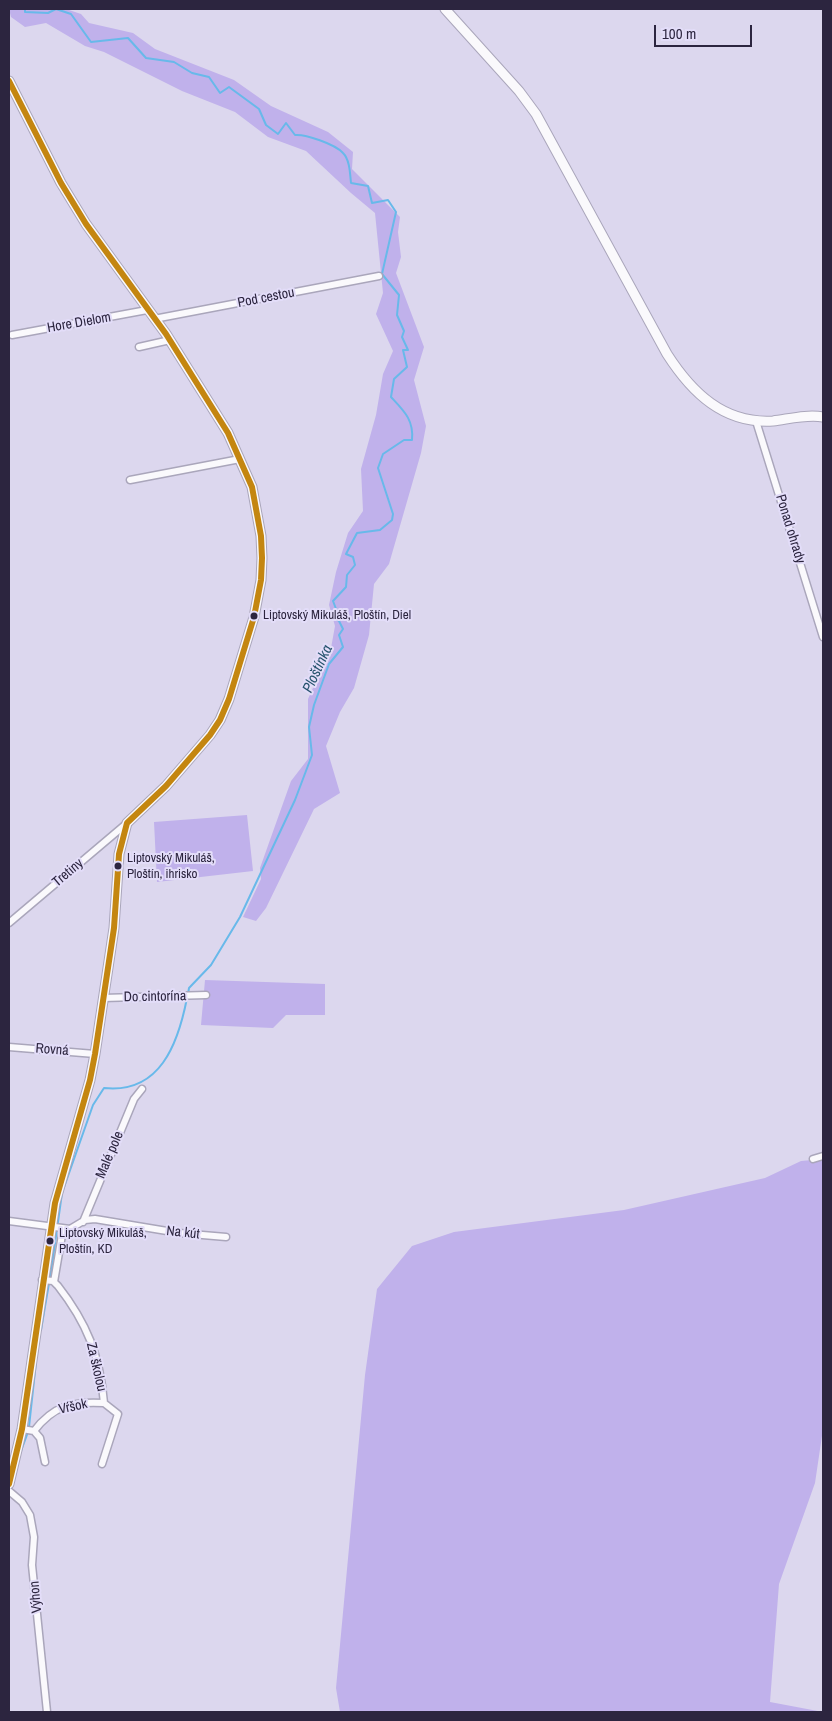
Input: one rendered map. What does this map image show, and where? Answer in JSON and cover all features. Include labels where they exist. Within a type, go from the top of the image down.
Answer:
[{"type":"street","points":[[445,9],[519,91],[536,114],[664,349],[681,376],[695,392],[713,406],[733,416],[756,421],[823,417]]},
{"type":"street","points":[[9,81],[74,207],[99,246],[170,340],[228,433],[252,487],[262,546],[261,580],[248,638],[229,699],[216,726],[166,786],[127,823],[122,844],[104,998],[95,1054],[90,1080],[55,1203],[57,1229],[28,1430],[9,1484]]},
{"type":"street","name":"Pod cestou","points":[[154,319],[379,276]]},
{"type":"street","name":"Hore Dielom","points":[[12,335],[147,310]]},
{"type":"street","points":[[139,347],[170,340]]},
{"type":"street","name":"Ponad ohrady","points":[[756,421],[823,637]]},
{"type":"street","points":[[130,480],[240,459]]},
{"type":"street","name":"Tretiny","points":[[9,923],[127,823]]},
{"type":"street","name":"Do cintorína","points":[[104,998],[206,995]]},
{"type":"street","name":"Rovná","points":[[9,1047],[95,1054]]},
{"type":"street","name":"Malé pole","points":[[82,1223],[134,1099],[142,1088]]},
{"type":"street","points":[[813,1159],[823,1156]]},
{"type":"street","name":"Na kút","points":[[57,1229],[74,1228],[88,1219],[95,1219],[171,1232],[226,1237]]},
{"type":"street","points":[[9,1221],[57,1229]]},
{"type":"street","points":[[49,1281],[49,1238],[57,1229]]},
{"type":"street","name":"Za školou","points":[[49,1281],[86,1327],[98,1367],[104,1403],[118,1414],[118,1419],[102,1464]]},
{"type":"street","name":"Vŕšok","points":[[28,1430],[56,1409],[79,1404],[104,1403]]},
{"type":"street","points":[[28,1430],[40,1438],[46,1462]]},
{"type":"street","name":"Výhon","points":[[9,1491],[22,1502],[30,1515],[33,1529],[32,1564],[47,1712]]},
{"type":"shaded area","points":[[9,9],[69,10],[81,14],[89,23],[133,33],[155,49],[234,80],[271,106],[328,132],[353,152],[352,169],[400,217],[398,232],[401,257],[396,273],[424,347],[414,380],[426,426],[421,453],[389,564],[374,584],[369,635],[354,688],[340,712],[326,746],[340,793],[314,809],[266,908],[256,921],[243,917],[261,879],[260,868],[291,781],[308,759],[308,699],[331,648],[335,626],[329,605],[336,572],[348,533],[363,511],[361,469],[376,415],[383,374],[393,351],[376,314],[383,293],[375,213],[306,151],[268,137],[235,112],[182,91],[104,52],[85,46],[46,23],[25,27],[11,17]]},
{"type":"shaded area","points":[[247,815],[253,871],[157,882],[154,822]]},
{"type":"shaded area","points":[[205,980],[325,984],[325,1015],[286,1015],[273,1028],[201,1025]]},
{"type":"shaded area","points":[[823,1159],[823,1429],[815,1483],[779,1584],[770,1702],[823,1712],[340,1712],[336,1688],[365,1375],[377,1289],[412,1246],[454,1232],[624,1210],[765,1178],[801,1161]]},
{"type":"waterway","name":"Ploštínka","points":[[25,9],[25,12],[48,13],[56,9],[71,14],[91,42],[128,38],[146,58],[174,62],[192,73],[209,77],[220,93],[229,87],[259,109],[266,125],[278,134],[286,123],[295,135],[306,136],[334,146],[347,159],[351,183],[368,186],[372,203],[388,200],[396,212],[382,274],[399,295],[397,315],[404,331],[402,337],[408,350],[403,350],[407,367],[394,379],[391,397],[410,421],[412,440],[404,440],[383,454],[378,468],[393,514],[392,520],[380,530],[357,533],[346,554],[353,557],[355,565],[347,575],[346,587],[333,601],[338,614],[334,618],[339,621],[343,629],[339,635],[343,647],[329,664],[314,705],[309,727],[312,755],[295,800],[240,917],[211,965],[189,988],[188,994]]},
{"type":"waterway","name":"Ploštínka","points":[[50,1279],[62,1193],[93,1105],[104,1088],[123,1088],[139,1083],[152,1074],[163,1062],[172,1048],[187,998]]},
{"type":"waterway","name":"Ploštínka","points":[[41,1330],[49,1283]]},
{"type":"waterway","name":"Ploštínka","points":[[29,1427],[36,1362]]},
{"type":"waterway","name":"Ploštínka","points":[[21,1451],[28,1432]]},
{"type":"transit line","points":[[9,81],[61,183],[86,224],[166,334],[228,433],[252,487],[261,536],[262,558],[261,580],[254,617],[229,699],[220,720],[210,735],[166,786],[127,823],[119,854],[114,928],[95,1054],[90,1080],[55,1203],[22,1429],[9,1484]]},
{"type":"place","name":"Liptovský Mikuláš, Ploštín, Diel","points":[[254,616]]},
{"type":"place","name":"Liptovský Mikuláš, Ploštín, ihrisko","points":[[118,866]]},
{"type":"place","name":"Liptovský Mikuláš, Ploštín, KD","points":[[50,1241]]}]
